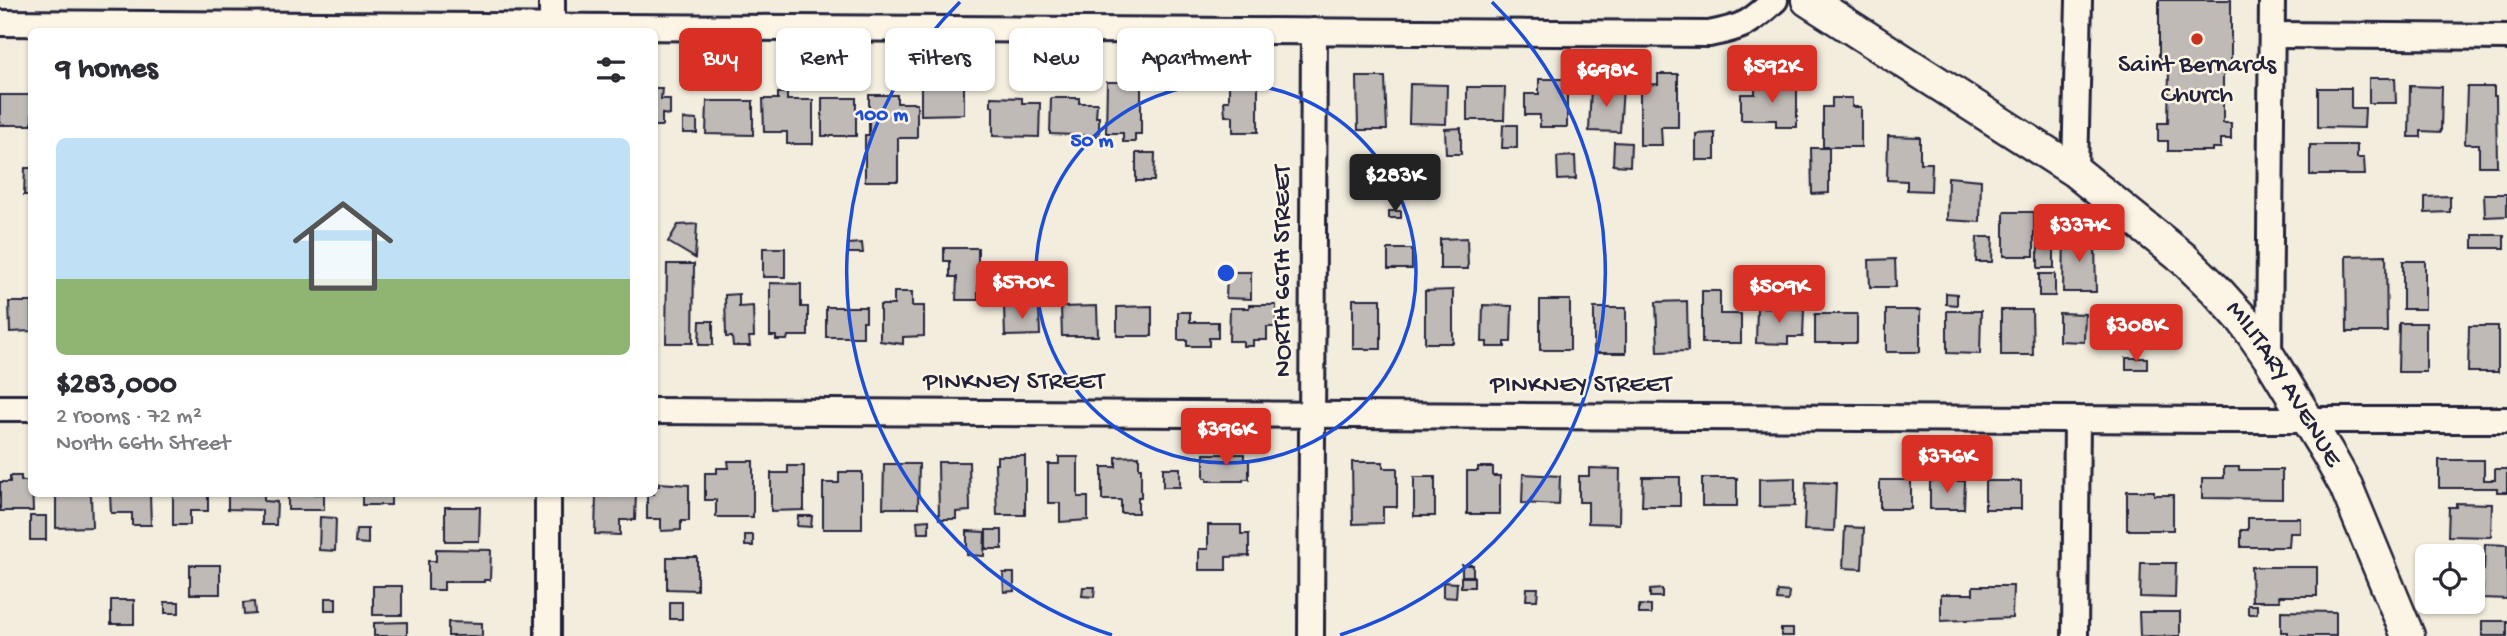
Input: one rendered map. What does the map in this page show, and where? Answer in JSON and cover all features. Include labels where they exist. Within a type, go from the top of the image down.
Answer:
[{"type":"main road","name":"MILITARY AVENUE","points":[[1808,0],[2076,171],[2184,259],[2217,290],[2244,321],[2269,357],[2309,419],[2346,486],[2408,636]]},
{"type":"street","points":[[552,0],[552,28]]},
{"type":"street","points":[[658,29],[1709,34],[1740,28],[1754,20],[1774,0]]},
{"type":"street","points":[[2076,171],[2079,0]]},
{"type":"street","points":[[2269,357],[2272,0]]},
{"type":"street","points":[[0,23],[460,28]]},
{"type":"street","name":"NORTH 66TH STREET","points":[[1311,636],[1314,31]]},
{"type":"street","points":[[2272,35],[2507,37]]},
{"type":"street","points":[[0,408],[28,408]]},
{"type":"street","name":"PINKNEY STREET","points":[[658,411],[2507,420]]},
{"type":"street","points":[[2075,636],[2077,419]]},
{"type":"street","points":[[548,497],[548,636]]},
{"type":"building","points":[[2159,0],[2231,0],[2231,69],[2223,69],[2223,123],[2231,123],[2231,139],[2221,139],[2221,148],[2212,148],[2212,151],[2168,151],[2168,141],[2158,141],[2158,123],[2168,123],[2169,68],[2161,68],[2159,58]]},
{"type":"building","points":[[1658,74],[1678,74],[1678,127],[1661,127],[1662,145],[1640,145],[1640,85],[1658,84]]},
{"type":"building","points":[[1357,77],[1385,77],[1387,130],[1358,130]]},
{"type":"building","points":[[2369,78],[2395,78],[2396,103],[2369,103]]},
{"type":"building","points":[[1539,79],[1564,79],[1564,86],[1567,86],[1567,127],[1540,127],[1540,115],[1525,115],[1525,94],[1539,94]]},
{"type":"building","points":[[1107,82],[1117,82],[1117,91],[1141,91],[1141,134],[1135,134],[1135,142],[1123,142],[1123,133],[1106,133]]},
{"type":"building","points":[[1410,84],[1447,85],[1446,124],[1409,123]]},
{"type":"building","points":[[1755,85],[1797,85],[1797,127],[1776,127],[1776,120],[1741,120],[1741,94],[1755,94]]},
{"type":"building","points":[[1591,86],[1623,87],[1620,132],[1589,131]]},
{"type":"building","points":[[2410,86],[2442,87],[2441,132],[2421,131],[2421,137],[2409,137]]},
{"type":"building","points":[[1467,87],[1505,87],[1504,120],[1467,120]]},
{"type":"building","points":[[2467,87],[2494,87],[2497,166],[2479,166],[2479,144],[2465,144]]},
{"type":"building","points":[[658,88],[662,88],[661,99],[670,99],[670,115],[662,114],[662,126],[658,126]]},
{"type":"building","points":[[2318,88],[2351,88],[2351,108],[2365,108],[2364,128],[2318,127]]},
{"type":"building","points":[[921,91],[964,91],[964,114],[921,115]]},
{"type":"building","points":[[1229,91],[1258,91],[1258,132],[1233,132],[1233,116],[1225,116],[1224,101],[1229,101]]},
{"type":"building","points":[[778,93],[787,93],[787,100],[813,100],[813,144],[787,144],[787,132],[764,132],[763,99],[778,99]]},
{"type":"building","points":[[0,95],[28,95],[28,125],[0,125]]},
{"type":"building","points":[[869,95],[897,95],[897,103],[917,103],[917,138],[898,138],[898,181],[865,181],[865,135],[869,135]]},
{"type":"building","points":[[991,97],[1022,98],[1022,103],[1040,103],[1039,137],[993,136]]},
{"type":"building","points":[[822,98],[856,98],[856,136],[822,136]]},
{"type":"building","points":[[1051,98],[1079,98],[1079,103],[1097,103],[1099,136],[1050,134]]},
{"type":"building","points":[[1832,98],[1852,98],[1852,107],[1861,107],[1861,147],[1823,147],[1823,107],[1832,107]]},
{"type":"building","points":[[707,101],[753,101],[753,135],[706,134]]},
{"type":"building","points":[[683,119],[697,120],[697,133],[683,133]]},
{"type":"building","points":[[1503,125],[1517,125],[1517,148],[1502,148]]},
{"type":"building","points":[[1461,128],[1461,154],[1446,154],[1445,129]]},
{"type":"building","points":[[1715,133],[1715,160],[1696,160],[1696,134]]},
{"type":"building","points":[[1888,136],[1920,137],[1920,163],[1932,163],[1931,191],[1907,190],[1907,181],[1887,180]]},
{"type":"building","points":[[1614,142],[1631,143],[1630,166],[1613,165]]},
{"type":"building","points":[[2310,145],[2357,145],[2357,158],[2364,158],[2365,175],[2310,175]]},
{"type":"building","points":[[1811,148],[1829,148],[1829,193],[1812,194]]},
{"type":"building","points":[[1136,153],[1155,153],[1154,181],[1136,181]]},
{"type":"building","points":[[1575,156],[1576,179],[1558,180],[1557,157]]},
{"type":"building","points":[[25,168],[28,168],[28,195],[24,195]]},
{"type":"building","points":[[1948,177],[1981,180],[1980,222],[1947,220]]},
{"type":"building","points":[[2484,194],[2507,194],[2507,216],[2485,217]]},
{"type":"building","points":[[2450,196],[2450,212],[2425,213],[2425,197]]},
{"type":"building","points":[[1389,211],[1401,211],[1401,218],[1389,218]]},
{"type":"building","points":[[2004,212],[2034,212],[2034,256],[2004,256]]},
{"type":"building","points":[[697,224],[695,258],[668,242],[678,225]]},
{"type":"building","points":[[2086,232],[2086,243],[2095,243],[2096,292],[2063,292],[2064,233]]},
{"type":"building","points":[[2473,235],[2504,235],[2504,248],[2473,248]]},
{"type":"building","points":[[1977,237],[1993,237],[1992,262],[1976,262]]},
{"type":"building","points":[[1467,238],[1468,269],[1440,269],[1440,239]]},
{"type":"building","points":[[862,243],[863,253],[848,253],[848,244]]},
{"type":"building","points":[[2038,246],[2054,246],[2054,268],[2038,268]]},
{"type":"building","points":[[763,248],[785,248],[785,277],[763,277]]},
{"type":"building","points":[[944,248],[978,248],[978,300],[956,300],[957,277],[950,277],[950,261],[944,261]]},
{"type":"building","points":[[1388,249],[1412,249],[1412,269],[1388,269]]},
{"type":"building","points":[[2386,255],[2387,332],[2347,332],[2346,256]]},
{"type":"building","points":[[1895,259],[1896,287],[1870,287],[1869,260]]},
{"type":"building","points":[[2403,261],[2425,261],[2425,309],[2403,309]]},
{"type":"building","points":[[667,264],[694,264],[693,343],[666,343]]},
{"type":"building","points":[[1227,272],[1251,272],[1251,299],[1226,298]]},
{"type":"building","points":[[2039,274],[2055,274],[2055,296],[2039,296]]},
{"type":"building","points":[[1758,279],[1770,280],[1770,289],[1758,289]]},
{"type":"building","points":[[770,283],[801,284],[801,307],[808,307],[808,336],[788,336],[787,340],[776,340],[776,336],[770,336]]},
{"type":"building","points":[[1453,290],[1453,343],[1425,343],[1425,291]]},
{"type":"building","points":[[1702,291],[1720,291],[1720,314],[1741,314],[1741,343],[1702,343]]},
{"type":"building","points":[[894,292],[912,292],[912,306],[924,306],[924,336],[903,337],[903,344],[880,341],[880,305],[894,305]]},
{"type":"building","points":[[1946,293],[1957,294],[1957,305],[1946,304]]},
{"type":"building","points":[[739,294],[739,307],[753,306],[754,337],[749,337],[750,346],[733,346],[732,337],[726,337],[725,295]]},
{"type":"building","points":[[1353,299],[1381,299],[1381,349],[1353,349]]},
{"type":"building","points":[[1540,300],[1570,300],[1570,350],[1540,350]]},
{"type":"building","points":[[1687,301],[1688,351],[1658,352],[1656,302]]},
{"type":"building","points":[[9,302],[28,302],[28,331],[10,332]]},
{"type":"building","points":[[1249,305],[1276,305],[1276,327],[1267,327],[1267,340],[1253,340],[1253,346],[1243,346],[1243,341],[1229,341],[1230,308],[1249,308]]},
{"type":"building","points":[[1483,305],[1512,306],[1511,342],[1505,342],[1505,347],[1487,347],[1487,342],[1482,342]]},
{"type":"building","points":[[1039,306],[1040,335],[1005,336],[1004,307]]},
{"type":"building","points":[[1097,306],[1098,336],[1062,336],[1061,307]]},
{"type":"building","points":[[1152,306],[1152,336],[1117,336],[1117,307]]},
{"type":"building","points":[[826,307],[866,307],[863,337],[826,337]]},
{"type":"building","points":[[1757,307],[1804,309],[1803,337],[1788,337],[1788,344],[1756,343]]},
{"type":"building","points":[[1594,308],[1626,308],[1626,353],[1594,353]]},
{"type":"building","points":[[1886,310],[1920,310],[1920,352],[1886,352]]},
{"type":"building","points":[[2001,310],[2032,310],[2033,355],[2001,355]]},
{"type":"building","points":[[1947,311],[1981,311],[1980,354],[1947,353]]},
{"type":"building","points":[[1178,312],[1190,312],[1190,322],[1218,322],[1218,338],[1209,338],[1209,346],[1187,346],[1187,340],[1178,340]]},
{"type":"building","points":[[2059,313],[2085,314],[2084,342],[2059,341]]},
{"type":"building","points":[[1815,314],[1857,314],[1857,343],[1815,343]]},
{"type":"building","points":[[2143,320],[2143,331],[2128,331],[2128,321]]},
{"type":"building","points":[[700,321],[713,321],[713,345],[699,345]]},
{"type":"building","points":[[2399,323],[2426,323],[2426,372],[2398,372]]},
{"type":"building","points":[[2469,326],[2498,326],[2498,372],[2468,372]]},
{"type":"building","points":[[2126,358],[2147,358],[2147,369],[2126,369]]},
{"type":"building","points":[[1204,454],[1244,454],[1244,460],[1249,460],[1249,479],[1207,481],[1207,478],[1204,478]]},
{"type":"building","points":[[997,456],[1025,456],[1025,515],[997,515]]},
{"type":"building","points":[[1139,456],[1141,497],[1138,497],[1138,513],[1121,513],[1121,500],[1102,500],[1102,467],[1116,467],[1116,457]]},
{"type":"building","points":[[1059,457],[1078,457],[1078,497],[1088,497],[1088,520],[1060,522],[1060,503],[1048,503],[1048,464],[1059,464]]},
{"type":"building","points":[[2439,460],[2484,460],[2484,480],[2495,480],[2495,469],[2507,469],[2507,492],[2497,492],[2497,488],[2439,488]]},
{"type":"building","points":[[728,461],[753,461],[753,517],[716,517],[716,500],[705,500],[705,473],[717,473],[717,468],[729,468]]},
{"type":"building","points":[[938,462],[969,462],[970,511],[956,512],[956,519],[939,519]]},
{"type":"building","points":[[1352,462],[1383,462],[1383,468],[1397,468],[1397,507],[1383,507],[1383,523],[1353,524]]},
{"type":"building","points":[[884,464],[919,464],[918,508],[883,508]]},
{"type":"building","points":[[788,466],[804,466],[804,510],[771,511],[771,473],[788,473]]},
{"type":"building","points":[[1478,467],[1493,467],[1493,476],[1500,476],[1500,514],[1467,514],[1467,471],[1478,471]]},
{"type":"building","points":[[2224,467],[2239,467],[2239,470],[2282,470],[2282,499],[2202,498],[2202,478],[2224,478]]},
{"type":"building","points":[[1163,468],[1180,468],[1180,487],[1163,487]]},
{"type":"building","points":[[1589,468],[1620,469],[1619,524],[1588,523],[1588,502],[1579,502],[1579,476],[1589,476]]},
{"type":"building","points":[[839,472],[862,472],[862,529],[823,529],[823,483],[839,483]]},
{"type":"building","points":[[1523,474],[1560,476],[1559,505],[1522,503]]},
{"type":"building","points":[[10,476],[21,476],[21,481],[28,481],[28,497],[33,497],[33,511],[0,511],[0,482],[10,482]]},
{"type":"building","points":[[1414,477],[1435,477],[1435,516],[1414,516]]},
{"type":"building","points":[[1643,477],[1680,477],[1680,506],[1642,506]]},
{"type":"building","points":[[1702,478],[1737,478],[1737,506],[1702,506]]},
{"type":"building","points":[[1795,478],[1795,506],[1759,507],[1759,479]]},
{"type":"building","points":[[1880,480],[1911,480],[1911,509],[1880,509]]},
{"type":"building","points":[[1930,481],[1965,481],[1964,509],[1930,509]]},
{"type":"building","points":[[1985,481],[2021,481],[2021,509],[1985,509]]},
{"type":"building","points":[[1806,482],[1836,483],[1834,531],[1804,530]]},
{"type":"building","points":[[659,483],[689,485],[689,521],[681,521],[681,530],[661,531],[661,519],[647,519],[647,497],[658,497]]},
{"type":"building","points":[[2127,491],[2154,491],[2154,495],[2173,495],[2173,530],[2127,530]]},
{"type":"building","points":[[56,497],[91,497],[92,527],[56,528]]},
{"type":"building","points":[[110,497],[150,497],[151,525],[132,525],[132,513],[111,513]]},
{"type":"building","points":[[173,497],[208,497],[208,511],[190,511],[190,525],[173,525]]},
{"type":"building","points":[[228,497],[264,497],[264,501],[277,502],[276,525],[262,525],[262,510],[228,509]]},
{"type":"building","points":[[288,497],[324,497],[324,510],[288,510]]},
{"type":"building","points":[[362,497],[391,497],[391,505],[362,505]]},
{"type":"building","points":[[596,497],[636,497],[635,520],[620,520],[620,535],[595,534]]},
{"type":"building","points":[[2456,503],[2492,504],[2491,537],[2448,536],[2449,507],[2456,507]]},
{"type":"building","points":[[445,507],[480,507],[479,541],[445,541]]},
{"type":"building","points":[[30,516],[46,516],[46,540],[30,540]]},
{"type":"building","points":[[798,516],[812,516],[811,527],[797,526]]},
{"type":"building","points":[[320,517],[336,518],[335,551],[319,550]]},
{"type":"building","points":[[2248,518],[2300,518],[2300,533],[2290,533],[2289,547],[2241,547],[2241,530],[2248,530]]},
{"type":"building","points":[[929,520],[929,533],[918,533],[917,521]]},
{"type":"building","points":[[1208,525],[1241,525],[1241,534],[1249,534],[1249,556],[1226,557],[1226,570],[1199,570],[1199,549],[1208,549]]},
{"type":"building","points":[[1845,527],[1864,528],[1862,569],[1843,568]]},
{"type":"building","points":[[356,529],[368,529],[368,544],[355,543]]},
{"type":"building","points":[[986,530],[1002,530],[1002,549],[986,549]]},
{"type":"building","points":[[967,531],[985,532],[984,556],[967,555]]},
{"type":"building","points":[[745,535],[753,535],[753,546],[745,546]]},
{"type":"building","points":[[2485,544],[2507,545],[2507,599],[2485,598]]},
{"type":"building","points":[[436,549],[491,550],[490,580],[444,582],[444,590],[428,590],[428,561],[436,561]]},
{"type":"building","points":[[667,557],[697,557],[697,590],[667,589]]},
{"type":"building","points":[[2141,563],[2176,563],[2175,598],[2140,597]]},
{"type":"building","points":[[190,565],[220,565],[220,594],[190,594]]},
{"type":"building","points":[[1462,565],[1473,565],[1473,576],[1462,576]]},
{"type":"building","points":[[2251,567],[2317,567],[2317,596],[2279,596],[2280,601],[2252,601]]},
{"type":"building","points":[[1003,573],[1014,573],[1014,591],[1004,592]]},
{"type":"building","points":[[1461,577],[1474,577],[1474,587],[1461,587]]},
{"type":"building","points":[[1443,582],[1457,583],[1456,598],[1443,597]]},
{"type":"building","points":[[373,586],[402,586],[402,615],[373,615]]},
{"type":"building","points":[[1973,586],[2013,586],[2012,618],[1941,621],[1941,594],[1973,594]]},
{"type":"building","points":[[1083,587],[1095,587],[1094,597],[1082,596]]},
{"type":"building","points":[[1527,588],[1538,588],[1537,600],[1526,600]]},
{"type":"building","points":[[1662,589],[1662,597],[1650,597],[1650,590]]},
{"type":"building","points":[[1778,591],[1789,592],[1788,601],[1777,600]]},
{"type":"building","points":[[325,598],[336,598],[336,610],[325,610]]},
{"type":"building","points":[[111,600],[134,600],[134,624],[111,624]]},
{"type":"building","points":[[165,602],[179,602],[179,613],[165,613]]},
{"type":"building","points":[[254,602],[255,614],[244,615],[243,603]]},
{"type":"building","points":[[670,602],[682,602],[682,619],[670,619]]},
{"type":"building","points":[[1639,605],[1651,606],[1651,614],[1639,614]]},
{"type":"building","points":[[2248,605],[2257,605],[2257,614],[2248,614]]},
{"type":"building","points":[[2281,611],[2336,612],[2336,636],[2288,636],[2288,632],[2281,632]]},
{"type":"building","points":[[2139,612],[2180,612],[2180,636],[2140,636]]},
{"type":"building","points":[[2482,621],[2507,621],[2507,636],[2482,636]]},
{"type":"building","points":[[407,622],[407,636],[374,636],[374,623]]},
{"type":"building","points":[[448,622],[482,623],[482,636],[448,636]]},
{"type":"building","points":[[1781,629],[1793,629],[1793,636],[1781,636]]},
{"type":"place","name":"Saint Bernards Church","points":[[2197,39]]}]
